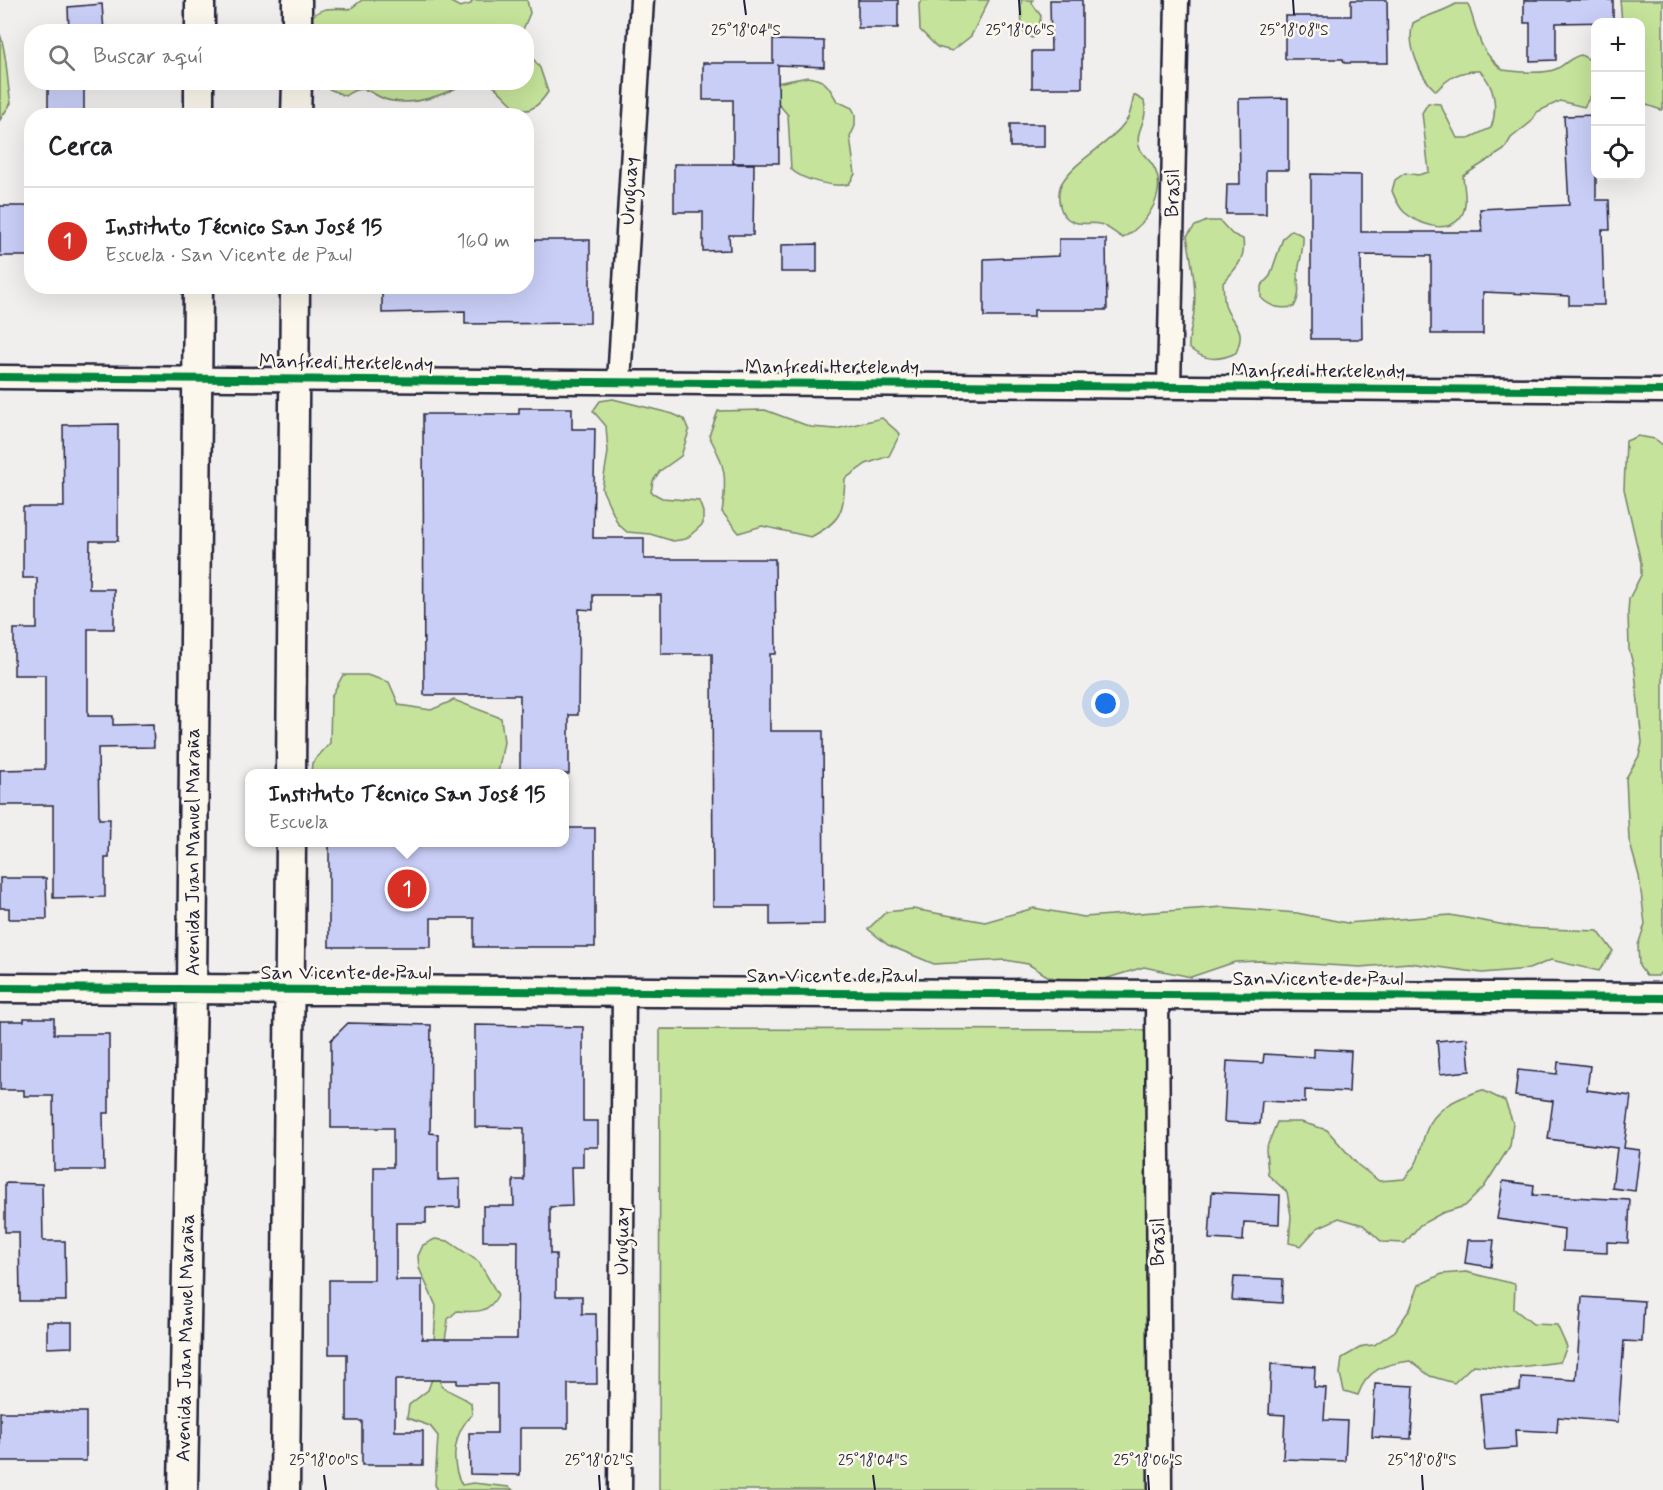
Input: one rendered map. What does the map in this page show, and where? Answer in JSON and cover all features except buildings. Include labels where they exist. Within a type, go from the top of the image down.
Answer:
[{"type":"street","points":[[200,0],[200,24]]},
{"type":"street","points":[[297,0],[297,24]]},
{"type":"street","name":"Uruguay","points":[[619,382],[642,0]]},
{"type":"street","name":"Brasil","points":[[1169,387],[1177,0]]},
{"type":"street","points":[[199,90],[199,108]]},
{"type":"street","points":[[296,108],[297,90]]},
{"type":"street","name":"Avenida Juan Manuel Maraña","points":[[183,1490],[192,989],[198,294]]},
{"type":"street","points":[[291,769],[295,294]]},
{"type":"street","name":"Manfredi Hertelendy","points":[[0,377],[1663,391]]},
{"type":"street","points":[[285,1490],[291,847]]},
{"type":"street","name":"San Vicente de Paul","points":[[0,988],[1663,998]]},
{"type":"street","name":"Uruguay","points":[[620,1490],[624,991]]},
{"type":"street","name":"Brasil","points":[[1157,994],[1160,1490]]},
{"type":"green space","points":[[362,0],[447,0],[460,7],[471,4],[472,0],[527,0],[530,13],[525,24],[307,24],[316,13],[321,11],[331,8],[350,9]]},
{"type":"green space","points":[[922,0],[989,0],[971,36],[952,51],[937,47],[920,30],[919,4]]},
{"type":"green space","points":[[1021,0],[1033,0],[1032,3],[1041,16],[1038,33],[1032,38],[1022,31]]},
{"type":"green space","points":[[1620,0],[1663,0],[1663,109],[1661,110],[1645,104],[1645,18],[1622,18]]},
{"type":"green space","points":[[1456,4],[1468,4],[1483,47],[1503,70],[1550,71],[1581,55],[1591,60],[1591,96],[1584,107],[1560,101],[1537,112],[1531,122],[1511,138],[1504,150],[1463,176],[1465,198],[1463,214],[1454,223],[1440,227],[1424,224],[1404,212],[1392,191],[1395,180],[1405,173],[1418,175],[1429,172],[1422,113],[1428,103],[1440,104],[1457,138],[1469,138],[1491,128],[1495,105],[1489,83],[1480,71],[1456,75],[1436,91],[1420,69],[1411,41],[1413,23]]},
{"type":"green space","points":[[0,34],[11,103],[0,120]]},
{"type":"green space","points":[[534,60],[540,68],[548,92],[539,104],[532,108],[518,108],[498,90],[534,90]]},
{"type":"green space","points":[[808,77],[823,82],[837,101],[852,108],[855,114],[855,126],[850,137],[855,174],[849,184],[835,185],[818,182],[802,177],[791,169],[788,115],[775,100],[777,83]]},
{"type":"green space","points":[[332,90],[356,90],[345,96]]},
{"type":"green space","points":[[364,90],[451,90],[412,102],[386,100]]},
{"type":"green space","points":[[1134,95],[1144,101],[1145,108],[1138,140],[1139,146],[1152,164],[1158,185],[1157,196],[1147,216],[1123,238],[1102,225],[1079,223],[1068,219],[1060,207],[1059,196],[1061,185],[1069,173],[1119,130],[1126,121]]},
{"type":"green space","points":[[1207,221],[1220,221],[1232,234],[1243,239],[1244,246],[1236,268],[1223,283],[1226,308],[1240,332],[1239,344],[1236,353],[1217,358],[1206,357],[1189,348],[1195,293],[1187,236],[1195,226]]},
{"type":"green space","points":[[1292,230],[1303,236],[1298,274],[1298,299],[1294,307],[1276,307],[1261,298],[1261,286],[1270,276],[1283,238]]},
{"type":"green space","points":[[613,399],[673,414],[684,419],[689,431],[681,456],[660,471],[653,481],[651,492],[662,498],[699,501],[703,512],[703,524],[686,539],[673,541],[650,534],[627,532],[618,524],[602,489],[608,452],[606,426],[593,411],[600,401]]},
{"type":"green space","points":[[765,410],[811,427],[836,429],[882,418],[900,434],[889,456],[866,464],[845,479],[842,508],[835,520],[821,531],[811,537],[762,526],[739,533],[722,512],[724,472],[709,436],[718,411]]},
{"type":"green space","points":[[1638,436],[1655,439],[1663,445],[1663,970],[1658,976],[1646,976],[1639,966],[1638,945],[1645,924],[1639,876],[1629,840],[1626,778],[1639,756],[1642,743],[1635,672],[1629,649],[1628,612],[1629,599],[1641,575],[1641,563],[1624,489],[1626,441]]},
{"type":"green space","points":[[343,675],[367,675],[389,682],[399,705],[431,710],[454,700],[501,718],[504,742],[499,769],[311,769],[312,763],[330,743],[331,697]]},
{"type":"green space","points":[[1223,907],[1297,913],[1347,923],[1450,915],[1522,928],[1598,931],[1613,951],[1599,971],[1551,960],[1529,969],[1482,973],[1409,963],[1360,967],[1260,961],[1235,962],[1191,977],[1144,967],[1098,981],[1074,981],[1049,977],[1028,964],[1005,960],[934,964],[888,945],[868,929],[886,912],[913,909],[985,922],[1034,908],[1084,917]]},
{"type":"green space","points":[[660,1029],[1149,1030],[1148,1490],[659,1490]]},
{"type":"green space","points":[[1482,1090],[1505,1101],[1513,1123],[1510,1146],[1484,1187],[1465,1206],[1442,1213],[1420,1225],[1405,1243],[1382,1242],[1363,1225],[1339,1218],[1317,1228],[1301,1246],[1289,1243],[1291,1216],[1287,1192],[1268,1175],[1266,1149],[1277,1122],[1301,1122],[1327,1130],[1358,1165],[1379,1181],[1404,1179],[1419,1157],[1425,1134],[1434,1117],[1456,1100]]},
{"type":"green space","points":[[435,1239],[448,1241],[479,1262],[498,1295],[486,1309],[457,1311],[448,1319],[441,1385],[471,1403],[472,1415],[457,1439],[455,1458],[458,1476],[462,1485],[473,1483],[509,1487],[513,1490],[438,1490],[435,1485],[438,1436],[430,1426],[407,1418],[409,1405],[428,1390],[432,1379],[436,1306],[419,1268],[418,1256],[423,1245]]},
{"type":"green space","points":[[1466,1272],[1515,1284],[1514,1309],[1533,1324],[1557,1325],[1567,1347],[1560,1362],[1510,1368],[1473,1365],[1454,1383],[1430,1376],[1410,1361],[1378,1369],[1366,1379],[1358,1395],[1344,1391],[1340,1374],[1342,1358],[1363,1346],[1374,1345],[1395,1331],[1410,1309],[1419,1285],[1442,1274]]},
{"type":"cycle path","points":[[0,377],[1663,391]]},
{"type":"cycle path","points":[[0,988],[1663,998]]},
{"type":"place","name":"Instituto Técnico San José 15","points":[[407,889]]}]
